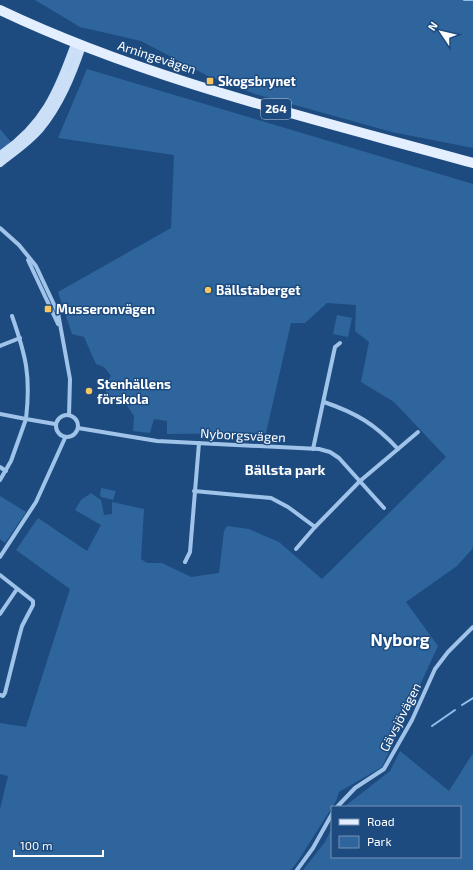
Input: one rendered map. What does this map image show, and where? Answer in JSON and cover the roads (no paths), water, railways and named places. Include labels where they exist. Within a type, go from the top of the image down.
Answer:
[{"type":"main road","name":"Arningevägen","points":[[0,10],[79,45],[328,125],[473,163]]},
{"type":"street","points":[[0,163],[4,154],[25,139],[48,108],[79,45]]},
{"type":"street","points":[[1,230],[19,245],[26,256],[36,266],[58,313],[70,379],[69,415]]},
{"type":"street","points":[[0,480],[11,461],[26,419],[29,396],[24,347],[12,316]]},
{"type":"street","points":[[0,346],[20,338]]},
{"type":"street","points":[[313,449],[335,347],[340,343]]},
{"type":"street","points":[[324,402],[359,416],[380,430],[398,449]]},
{"type":"street","points":[[0,414],[55,424]]},
{"type":"street","points":[[69,415],[76,420],[78,428],[74,436],[65,438],[57,433],[55,424],[61,416],[69,415]]},
{"type":"street","name":"Nyborgsvägen","points":[[78,428],[142,440],[313,449],[330,452],[339,458],[384,508]]},
{"type":"street","points":[[296,549],[315,527],[360,481],[418,432]]},
{"type":"street","points":[[0,557],[36,502],[65,438]]},
{"type":"street","points":[[185,562],[190,552],[199,443]]},
{"type":"street","points":[[0,467],[6,471]]},
{"type":"street","points":[[194,491],[271,498],[288,507],[315,527]]},
{"type":"street","points":[[0,575],[17,590],[33,601],[33,605],[22,626],[6,693],[3,696],[0,695]]},
{"type":"street","points":[[0,614],[17,590]]},
{"type":"street","name":"Gävsjövägen","points":[[338,806],[355,788],[384,769],[412,720],[435,669],[451,648],[473,627]]},
{"type":"street","points":[[297,870],[313,848],[331,816]]},
{"type":"waterway","points":[[464,0],[473,0]]},
{"type":"waterway","points":[[462,705],[473,698]]},
{"type":"waterway","points":[[432,726],[455,710]]},
{"type":"place","name":"Skogsbrynet","points":[[210,81]]},
{"type":"place","name":"Bällstaberget","points":[[208,290]]},
{"type":"place","name":"Musseronvägen","points":[[48,309]]},
{"type":"place","name":"Stenhällens förskola","points":[[89,391]]},
{"type":"district","name":"Bällsta park","points":[[285,470]]},
{"type":"district","name":"Nyborg","points":[[400,640]]}]
